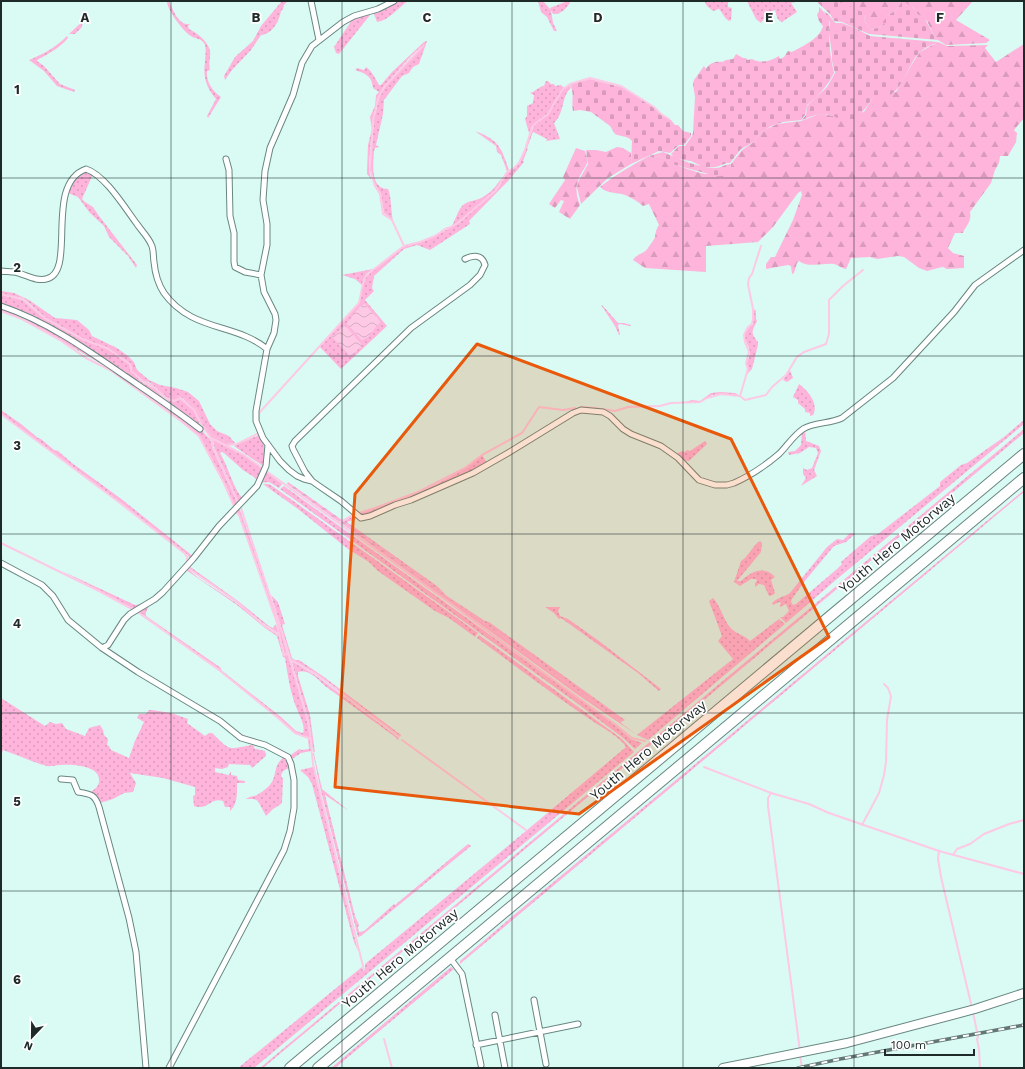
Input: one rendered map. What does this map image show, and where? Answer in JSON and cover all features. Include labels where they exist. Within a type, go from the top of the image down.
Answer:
[{"type":"highway","name":"Youth Hero Motorway","points":[[290,1068],[1024,454]]},
{"type":"highway","points":[[318,1068],[1024,478]]},
{"type":"main road","points":[[722,1068],[847,1043],[972,1010],[1024,993]]},
{"type":"street","points":[[311,1],[319,40]]},
{"type":"street","points":[[312,481],[304,479],[289,470],[268,445],[259,430],[256,421],[256,411],[267,349],[274,332],[276,320],[264,292],[261,275],[267,245],[267,224],[263,200],[268,156],[274,136],[293,95],[305,56],[312,46],[343,22],[354,16],[378,9],[394,1]]},
{"type":"street","points":[[226,158],[229,170],[230,216],[234,233],[235,267],[245,272],[261,275]]},
{"type":"street","points":[[1,272],[14,272],[39,279],[46,279],[54,275],[61,261],[62,213],[68,187],[71,180],[77,174],[86,169],[99,177],[114,193],[151,243],[158,284],[170,300],[184,312],[196,319],[208,325],[242,335],[260,343],[267,349]]},
{"type":"street","points":[[465,259],[472,255],[476,255],[484,261],[485,265],[483,270],[470,285],[412,328],[295,441],[292,446],[305,472],[312,481],[341,501],[361,518],[370,516],[473,473],[573,412],[581,410],[603,412],[610,416],[623,429],[631,434],[660,446],[678,458],[699,480],[715,485],[727,485],[734,483],[741,480],[773,458],[804,428],[817,423],[836,421],[842,418],[886,384],[954,312],[975,285],[1024,250]]},
{"type":"street","points":[[1,306],[21,313],[57,332],[158,398],[200,429]]},
{"type":"street","points":[[102,648],[108,645],[124,620],[130,614],[155,600],[163,592],[193,559],[219,526],[257,486],[266,466],[268,445]]},
{"type":"street","points":[[1,563],[42,585],[53,596],[68,620],[102,648],[138,672],[220,721],[241,738],[265,744],[279,751],[288,757],[292,764],[294,780],[294,808],[290,831],[284,850],[169,1068]]},
{"type":"street","points":[[61,779],[73,780],[78,792],[93,796],[97,799],[100,807],[129,918],[136,952],[146,1068]]},
{"type":"street","points":[[450,958],[462,974],[481,1065]]},
{"type":"street","points":[[534,1000],[546,1064]]},
{"type":"street","points":[[495,1015],[505,1068]]},
{"type":"street","points":[[476,1045],[578,1024]]},
{"type":"highlighted area","points":[[477,344],[731,439],[829,637],[579,814],[335,787],[355,494]]},
{"type":"green space","points":[[167,1],[169,1],[179,20],[186,24],[190,24],[188,26],[189,29],[202,38],[209,47],[210,70],[207,71],[207,75],[212,89],[221,97],[208,118],[207,116],[216,99],[208,86],[205,77],[205,45],[201,40],[193,37],[180,25],[172,15]]},
{"type":"green space","points":[[282,1],[288,1],[284,5],[279,19],[272,30],[261,35],[251,50],[232,70],[225,80],[224,76],[235,57],[253,41],[261,26]]},
{"type":"green space","points":[[396,1],[408,1],[385,19],[377,22],[373,11]]},
{"type":"green space","points":[[538,1],[543,1],[551,10],[553,23],[557,31],[554,31],[547,17],[541,12]]},
{"type":"green space","points":[[704,1],[729,1],[728,7],[732,8],[731,20],[727,20],[719,9],[713,11]]},
{"type":"green space","points":[[747,1],[800,1],[791,3],[797,12],[782,22],[778,19],[775,10],[766,16],[761,23],[756,19]]},
{"type":"green space","points":[[816,1],[836,1],[866,14],[864,20],[871,30],[885,25],[883,22],[887,16],[896,10],[901,3],[905,2],[916,10],[917,14],[924,17],[934,36],[938,40],[869,34],[842,22],[834,21],[830,14]]},
{"type":"green space","points":[[836,1],[973,1],[956,20],[990,40],[986,43],[946,45],[934,36],[927,21],[917,14],[914,8],[901,3],[896,10],[887,16],[885,25],[871,30],[864,20],[866,15]]},
{"type":"green space","points":[[565,2],[570,3],[563,11],[558,14],[553,14],[550,8]]},
{"type":"green space","points":[[819,7],[826,14],[829,21],[830,48],[834,73],[829,82],[807,105],[805,115],[801,120],[783,122],[771,126],[759,135],[754,142],[741,149],[730,163],[716,167],[703,167],[691,161],[674,157],[671,154],[679,146],[685,146],[693,133],[695,97],[693,84],[694,80],[704,66],[706,69],[713,63],[733,59],[736,54],[746,58],[747,60],[752,59],[762,62],[779,56],[780,59],[784,57],[788,51],[794,51],[812,41],[819,34],[823,26],[817,15]]},
{"type":"green space","points":[[824,11],[835,23],[842,23],[870,36],[938,42],[919,53],[896,90],[890,95],[873,97],[865,109],[850,121],[845,122],[833,116],[823,114],[801,121],[806,115],[807,106],[827,87],[835,73],[832,61],[829,32],[830,23]]},
{"type":"green space","points":[[370,12],[370,15],[339,54],[336,53],[334,47],[354,17]]},
{"type":"green space","points":[[85,19],[81,28],[75,34],[69,34]]},
{"type":"green space","points":[[67,36],[68,38],[61,45],[37,61],[44,66],[60,84],[75,90],[74,92],[57,86],[44,71],[29,60],[50,50]]},
{"type":"green space","points":[[427,41],[419,64],[413,67],[409,73],[402,76],[384,100],[383,114],[376,145],[379,147],[375,148],[374,151],[373,169],[375,180],[378,185],[382,188],[388,189],[389,191],[393,220],[384,213],[381,194],[376,186],[370,169],[374,120],[379,98],[385,87],[425,43],[384,86],[378,98],[373,120],[369,161],[371,179],[367,174],[368,145],[372,129],[370,117],[375,106],[376,95],[379,92],[373,88],[370,78],[362,72],[355,70],[357,68],[364,70],[366,67],[372,73],[379,85],[381,85],[392,72],[424,42]]},
{"type":"green space","points":[[938,42],[947,46],[988,45],[985,48],[996,62],[1024,44],[1024,118],[1014,130],[1017,133],[1016,142],[1008,156],[1000,156],[999,163],[991,183],[970,212],[969,221],[963,233],[955,233],[948,248],[953,253],[964,256],[964,268],[947,269],[943,267],[927,271],[919,268],[904,257],[898,256],[877,259],[870,257],[851,258],[846,269],[834,264],[811,265],[799,261],[794,273],[792,274],[791,266],[788,265],[766,269],[766,264],[771,257],[775,257],[793,220],[802,195],[801,191],[773,227],[758,242],[706,246],[706,272],[645,268],[633,260],[636,256],[648,248],[659,225],[649,204],[643,206],[625,195],[609,192],[600,187],[612,178],[649,156],[654,158],[660,156],[673,164],[706,174],[731,167],[731,164],[742,150],[754,142],[759,135],[767,129],[777,124],[801,121],[824,114],[837,117],[864,112],[873,97],[896,92],[920,52]]},
{"type":"green space","points":[[590,79],[621,87],[654,107],[675,125],[678,125],[683,131],[691,133],[691,136],[684,145],[679,145],[670,153],[659,151],[631,164],[632,141],[630,139],[615,134],[610,126],[591,112],[580,110],[573,111],[572,91],[570,84]]},
{"type":"green space","points":[[546,81],[554,84],[555,86],[561,85],[564,88],[548,114],[535,123],[529,133],[525,119],[527,116],[527,106],[533,103],[534,95],[530,93],[544,86]]},
{"type":"green space","points":[[570,85],[571,88],[566,95],[560,114],[554,123],[560,139],[546,141],[547,139],[533,132],[523,161],[524,162],[509,180],[469,221],[470,224],[430,250],[417,245],[404,249],[374,276],[372,288],[374,291],[365,300],[387,326],[341,369],[319,346],[359,303],[367,275],[404,247],[435,236],[459,223],[497,190],[508,172],[514,169],[519,163],[536,123],[548,115],[563,90]],"holes":[[[376,317],[380,322],[362,340],[347,323]]]},
{"type":"green space","points":[[475,131],[483,134],[498,145],[504,155],[509,170],[507,171],[501,155],[497,152],[496,146]]},
{"type":"green space","points":[[617,147],[623,148],[631,153],[631,164],[608,178],[581,204],[577,187],[578,182],[588,164],[586,150],[606,152]]},
{"type":"green space","points":[[576,148],[585,151],[587,162],[577,185],[577,196],[580,205],[570,219],[559,212],[564,201],[561,200],[555,208],[549,204],[565,180],[563,177]]},
{"type":"green space","points":[[663,152],[689,163],[709,168],[716,168],[731,164],[731,167],[726,174],[716,176],[672,164],[660,156],[654,158],[649,156]]},
{"type":"green space","points":[[86,172],[93,174],[82,199],[93,207],[137,265],[136,268],[128,256],[109,237],[104,226],[90,213],[78,197],[68,193],[76,179]]},
{"type":"green space","points":[[503,178],[499,185],[487,198],[473,211],[451,227],[463,205],[483,197]]},
{"type":"green space","points":[[373,269],[366,274],[362,285],[355,279],[342,275]]},
{"type":"green space","points":[[1,291],[14,293],[29,300],[55,318],[77,320],[89,330],[92,336],[117,348],[128,356],[134,362],[137,370],[149,380],[160,385],[188,392],[199,401],[210,424],[217,431],[229,436],[235,443],[231,444],[212,435],[206,428],[197,410],[187,400],[178,396],[175,398],[166,395],[149,382],[143,381],[132,371],[131,364],[108,348],[84,339],[46,318],[23,298],[1,294]]},
{"type":"green space","points":[[1,295],[22,300],[45,319],[84,340],[107,349],[130,365],[131,371],[142,382],[155,389],[165,399],[174,402],[180,399],[194,411],[204,433],[210,439],[213,450],[238,504],[235,507],[199,435],[110,369],[22,318],[1,311],[1,307],[26,317],[76,344],[124,375],[199,430],[200,428],[154,394],[81,345],[34,318],[1,305]]},
{"type":"green space","points":[[601,305],[618,323],[631,325],[618,325],[619,335],[615,326]]},
{"type":"green space","points":[[754,309],[756,311],[757,321],[753,334],[758,342],[758,345],[752,369],[746,375],[747,362],[750,353],[744,336],[753,324]]},
{"type":"green space","points":[[790,370],[793,378],[787,382],[783,380]]},
{"type":"green space","points":[[143,381],[152,384],[171,397],[181,397],[174,401]]},
{"type":"green space","points":[[799,384],[806,390],[814,402],[815,406],[813,415],[810,416],[810,413],[805,412],[805,409],[798,403],[798,400],[793,397]]},
{"type":"green space","points":[[711,393],[735,393],[740,396],[721,394],[712,395],[700,402],[685,402],[692,400],[700,401]]},
{"type":"green space","points":[[182,398],[187,400],[197,410],[206,428],[212,435],[231,444],[227,445],[211,437],[203,427],[195,410]]},
{"type":"green space","points":[[1,410],[120,498],[189,553],[192,558],[187,564],[189,558],[188,555],[120,502],[1,414]]},
{"type":"green space","points":[[1024,420],[1024,424],[786,623],[780,617],[783,617],[789,611],[786,604],[780,607],[781,603],[779,602],[773,605],[772,603],[776,599],[790,593],[827,547],[837,539],[843,540],[850,533],[855,534],[846,542],[834,546],[792,599],[791,602],[793,605],[837,569],[842,564],[841,562],[871,536],[878,534],[940,486],[940,482],[961,465],[967,463],[1004,437]]},
{"type":"green space","points":[[805,429],[806,441],[819,446],[821,451],[814,470],[817,476],[801,486],[806,478],[803,474],[803,468],[807,470],[812,468],[818,453],[816,448],[809,447],[800,453],[789,455],[788,452],[795,451],[801,445],[802,431]]},
{"type":"green space","points":[[1024,429],[1024,433],[263,1068],[260,1068]]},
{"type":"green space","points":[[259,435],[265,450],[263,466],[234,446]]},
{"type":"green space","points":[[213,440],[243,455],[263,471],[258,482],[254,477],[243,470],[224,453],[220,453],[239,494],[243,499],[239,503],[215,449]]},
{"type":"green space","points":[[705,441],[707,444],[689,461],[682,460],[679,457],[678,453],[682,451],[685,452],[687,450],[690,451]]},
{"type":"green space","points":[[482,455],[487,463],[472,472],[364,517],[358,513],[402,499],[426,489],[450,477]]},
{"type":"green space","points":[[265,471],[282,484],[279,488],[269,482],[259,483]]},
{"type":"green space","points":[[288,482],[342,520],[339,522],[287,484]]},
{"type":"green space","points":[[263,484],[269,484],[278,490],[478,633],[475,637],[449,618],[435,611],[378,571],[369,562],[348,549],[298,509]]},
{"type":"green space","points":[[284,486],[616,726],[631,739],[642,743],[635,749],[622,737],[574,701],[280,489]]},
{"type":"green space","points":[[1024,490],[1024,492],[460,964],[460,961],[514,915]]},
{"type":"green space","points":[[239,507],[279,623],[287,653],[284,654],[277,623],[239,514],[236,510]]},
{"type":"green space","points":[[356,515],[359,518],[347,522],[437,586],[447,596],[485,621],[489,622],[625,720],[621,722],[343,521]]},
{"type":"green space","points":[[343,521],[637,735],[578,695],[341,523]]},
{"type":"green space","points":[[760,541],[762,543],[761,552],[737,581],[741,581],[758,571],[766,571],[771,573],[775,577],[771,580],[775,593],[769,596],[764,585],[759,584],[755,587],[755,583],[757,581],[756,579],[751,579],[740,586],[734,582],[741,561]]},
{"type":"green space","points":[[189,566],[238,601],[269,626],[273,628],[276,624],[278,633],[189,568]]},
{"type":"green space","points":[[187,568],[279,636],[283,655],[288,654],[290,660],[308,725],[310,738],[295,733],[219,669],[139,612],[149,606],[146,616],[221,668],[221,670],[281,717],[296,731],[303,733],[303,724],[294,702],[285,658],[283,657],[277,636],[237,605],[186,570]]},
{"type":"green space","points":[[62,571],[135,605],[143,604],[134,609]]},
{"type":"green space","points":[[271,595],[278,602],[285,624],[282,625],[292,658],[299,660],[324,677],[401,735],[400,737],[316,673],[291,659]]},
{"type":"green space","points":[[713,598],[718,604],[729,626],[750,641],[779,619],[785,624],[648,740],[637,735],[733,659],[718,641],[722,636],[709,601]]},
{"type":"green space","points":[[545,607],[560,607],[558,611],[560,616],[568,619],[599,641],[661,689],[659,691],[638,673],[561,618],[559,619],[554,613]]},
{"type":"green space","points":[[479,635],[622,739],[634,752],[254,1068],[238,1068],[362,967],[363,971],[365,970],[365,964],[626,747],[613,734],[567,703],[477,638]]},
{"type":"green space","points":[[293,662],[315,675],[399,738],[398,740],[325,686],[313,675],[302,671],[298,672],[298,676],[310,715],[315,753],[313,751],[308,718],[292,663]]},
{"type":"green space","points":[[1,698],[45,726],[50,722],[56,724],[62,723],[66,729],[85,736],[89,728],[100,725],[104,735],[108,739],[107,745],[111,750],[129,758],[144,722],[137,718],[139,714],[146,714],[149,710],[171,713],[188,719],[187,723],[205,736],[212,733],[230,748],[253,745],[255,749],[265,751],[266,756],[252,768],[250,765],[229,764],[228,767],[222,769],[215,768],[215,772],[229,775],[231,771],[231,775],[237,776],[238,780],[245,781],[245,783],[237,783],[236,802],[230,811],[230,807],[225,807],[223,801],[219,800],[203,807],[194,806],[193,796],[195,795],[195,787],[163,778],[130,773],[136,783],[133,792],[124,793],[113,799],[100,803],[97,796],[89,793],[97,787],[99,784],[99,779],[98,774],[89,768],[69,765],[47,766],[3,750],[1,756]]},
{"type":"green space","points":[[241,734],[269,744],[291,755],[299,749],[309,749],[308,739],[310,739],[311,751],[301,753],[292,759],[276,748],[243,737]]},
{"type":"green space","points":[[313,753],[322,789],[349,811],[325,795],[355,916],[359,925],[359,932],[364,931],[394,904],[395,905],[468,844],[471,846],[358,937],[320,787]]},
{"type":"green space","points":[[284,757],[290,768],[284,770],[281,776],[283,779],[282,802],[266,816],[258,801],[254,799],[246,799],[257,795],[269,786],[274,779],[278,763]]},
{"type":"green space","points":[[313,767],[358,951],[354,942],[312,784],[308,777],[300,770]]},
{"type":"green space","points":[[451,967],[454,969],[335,1068],[331,1068]]},
{"type":"water","points":[[365,304],[380,322],[368,337],[362,340],[347,323],[360,306]]},
{"type":"water","points":[[345,325],[361,344],[361,348],[360,347],[352,356],[350,356],[332,337]]},
{"type":"waterway","points":[[404,246],[392,220],[383,214],[380,194],[375,186],[370,169],[373,120],[378,98],[384,87],[423,46]]},
{"type":"waterway","points":[[259,424],[259,413],[359,303],[364,279],[367,275],[404,246],[435,236],[459,222],[496,190],[507,172],[519,163],[525,150],[532,127],[548,114],[562,90],[570,84],[590,78],[621,86],[654,107],[669,119]]},
{"type":"waterway","points":[[581,407],[615,411],[628,407],[660,406],[671,403],[700,402],[707,398],[721,394],[740,396],[748,369],[746,363],[749,352],[744,335],[748,327],[752,324],[753,319],[753,309],[748,284],[761,246]]},
{"type":"waterway","points":[[740,396],[745,400],[766,395],[772,387],[786,375],[797,357],[804,352],[826,344],[829,334],[829,300],[843,286],[863,270]]},
{"type":"waterway","points":[[1,294],[22,299],[46,319],[84,340],[107,348],[130,364],[131,371],[166,398],[174,401],[180,398],[194,410],[211,438],[244,455],[454,606],[632,738],[645,741]]},
{"type":"waterway","points":[[1,311],[22,319],[60,340],[86,358],[110,370],[181,421],[199,436],[224,483],[234,506]]},
{"type":"waterway","points":[[359,513],[418,492],[465,468],[482,455],[522,433],[539,407],[563,410],[575,408]]},
{"type":"waterway","points":[[1,414],[183,552],[187,557],[186,564]]},
{"type":"waterway","points":[[228,445],[237,444],[257,434]]},
{"type":"waterway","points":[[211,438],[214,450],[238,502]]},
{"type":"waterway","points":[[241,508],[279,623],[309,725],[313,764],[364,970]]},
{"type":"waterway","points":[[236,512],[239,515],[277,623],[284,655],[288,654]]},
{"type":"waterway","points":[[339,523],[354,514]]},
{"type":"waterway","points":[[1,543],[99,591],[134,610]]},
{"type":"waterway","points":[[188,568],[237,602],[263,625],[279,635]]},
{"type":"waterway","points":[[139,613],[219,670],[295,733],[311,739]]},
{"type":"waterway","points":[[291,660],[316,674],[399,736]]},
{"type":"waterway","points":[[862,825],[879,793],[884,775],[886,762],[887,720],[891,696],[888,688],[884,684]]},
{"type":"waterway","points":[[402,740],[526,830]]},
{"type":"waterway","points":[[704,767],[771,793],[809,804],[829,813],[939,851],[1024,874]]},
{"type":"waterway","points":[[771,793],[768,798],[768,806],[800,1051]]},
{"type":"waterway","points":[[953,855],[957,849],[970,844],[984,834],[1024,820]]},
{"type":"waterway","points":[[939,851],[938,859],[941,877],[972,1008]]},
{"type":"waterway","points":[[973,1012],[978,1037],[980,1068]]},
{"type":"waterway","points":[[384,1039],[392,1068]]},
{"type":"waterway","points":[[800,1055],[802,1068]]},
{"type":"railway","points":[[798,1068],[1024,1025]]}]
